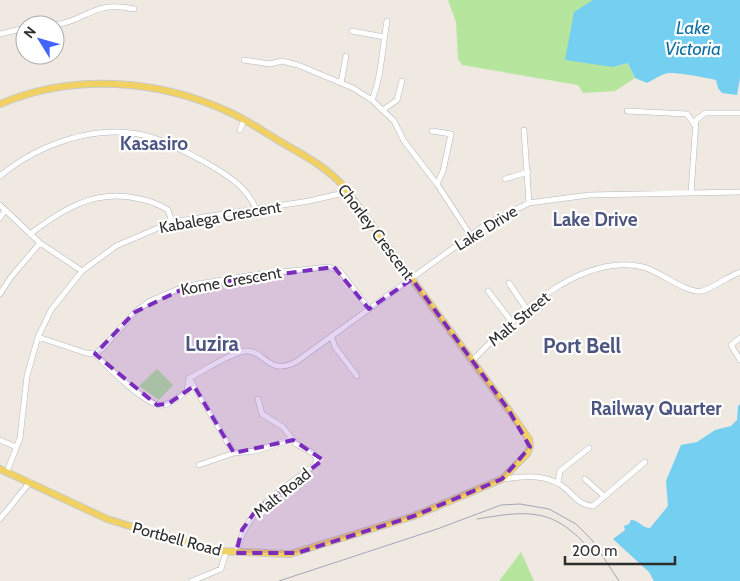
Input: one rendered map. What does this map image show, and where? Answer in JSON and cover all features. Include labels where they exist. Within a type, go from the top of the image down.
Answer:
[{"type":"main road","name":"Chorley Crescent","points":[[0,104],[24,95],[55,88],[90,84],[132,85],[187,96],[244,120],[324,168],[348,192],[530,442],[527,454],[502,479]]},
{"type":"main road","name":"Portbell Road","points":[[0,469],[107,519],[204,548],[226,552],[271,555],[297,553],[414,516],[502,479]]},
{"type":"street","points":[[65,21],[100,6],[116,3],[134,9]]},
{"type":"street","points":[[372,100],[380,76],[387,21]]},
{"type":"street","points":[[0,34],[15,30]]},
{"type":"street","points":[[352,31],[384,36]]},
{"type":"street","points":[[341,83],[346,56]]},
{"type":"street","points":[[244,60],[270,64],[282,61],[341,83],[361,92],[372,100],[394,121],[404,141],[437,184],[470,236]]},
{"type":"street","points":[[383,110],[397,100],[402,81]]},
{"type":"street","points":[[627,111],[687,114],[694,124]]},
{"type":"street","points":[[691,193],[694,124],[698,116],[704,113],[740,113]]},
{"type":"street","points":[[240,130],[244,120]]},
{"type":"street","points":[[524,130],[529,203]]},
{"type":"street","points":[[432,131],[451,134],[445,164],[437,184]]},
{"type":"street","points":[[0,176],[15,164],[54,144],[95,134],[128,133],[167,143],[220,171],[246,191],[256,209]]},
{"type":"street","points":[[505,179],[528,172]]},
{"type":"street","name":"Kabalega Crescent","points":[[8,472],[20,438],[27,376],[38,337],[55,304],[82,271],[116,246],[172,222],[309,201],[348,192]]},
{"type":"street","name":"Lake Drive","points":[[189,378],[244,351],[252,351],[273,366],[287,366],[296,362],[332,338],[470,236],[508,212],[529,203],[589,195],[740,192]]},
{"type":"street","points":[[30,234],[78,202],[110,195],[154,202],[168,210],[172,222]]},
{"type":"street","points":[[0,205],[40,243],[82,271]]},
{"type":"street","points":[[0,218],[5,210]]},
{"type":"street","points":[[0,294],[11,277],[40,243]]},
{"type":"street","name":"Malt Street","points":[[472,361],[512,322],[568,280],[592,269],[637,266],[660,273],[690,290],[699,291],[740,272]]},
{"type":"street","name":"Kome Crescent","points":[[95,354],[102,349],[135,312],[163,295],[198,284],[331,267],[340,271],[369,309]]},
{"type":"street","points":[[509,283],[528,310]]},
{"type":"street","points":[[488,291],[512,322]]},
{"type":"street","points":[[38,337],[86,353],[95,354],[132,388],[157,405],[168,404],[186,391],[189,378]]},
{"type":"street","points":[[332,338],[335,347],[357,376]]},
{"type":"street","points":[[740,338],[731,345],[740,360]]},
{"type":"street","points":[[189,378],[234,453]]},
{"type":"street","name":"Malt Road","points":[[236,553],[242,530],[257,509],[316,465],[317,458],[313,453],[292,439],[286,430],[262,414],[258,399]]},
{"type":"street","points":[[200,465],[234,453],[255,451],[292,439]]},
{"type":"street","points":[[0,440],[16,447]]},
{"type":"street","points":[[558,483],[560,471],[589,448]]},
{"type":"street","points":[[502,479],[538,476],[558,483],[580,503],[593,506],[645,462]]},
{"type":"street","points":[[585,479],[604,496]]},
{"type":"street","points":[[0,519],[30,482]]},
{"type":"street","points":[[192,581],[221,569],[226,552]]},
{"type":"highlighted area","points":[[334,267],[369,309],[412,279],[508,409],[530,447],[502,479],[414,516],[297,553],[236,553],[242,530],[257,509],[323,460],[293,440],[234,453],[194,386],[168,404],[157,405],[95,354],[135,312],[189,286]]},
{"type":"green space","points":[[448,0],[593,0],[613,67],[628,63],[635,78],[615,91],[583,93],[578,85],[462,65],[458,59],[456,22]]},
{"type":"green space","points":[[157,369],[173,385],[159,400],[139,386]]},
{"type":"green space","points":[[521,552],[534,581],[499,581]]},
{"type":"water","name":"Lake Victoria","points":[[593,0],[740,0],[740,78],[737,95],[722,93],[718,88],[716,80],[707,78],[669,73],[647,83],[635,78],[628,63],[613,67],[565,60],[574,12]]},
{"type":"water","points":[[740,404],[740,581],[654,581],[649,572],[613,539],[625,530],[624,526],[629,524],[631,520],[650,528],[668,506],[666,481],[681,445],[697,442],[715,430],[731,426],[737,420],[738,406]]},
{"type":"railway","points":[[279,581],[437,529],[501,505],[520,504],[549,509],[576,524],[592,540],[619,581]]},
{"type":"railway","points":[[477,519],[514,514],[543,516],[569,529],[596,556]]},
{"type":"district","name":"Kasasiro","points":[[154,143]]},
{"type":"district","name":"Lake Drive","points":[[595,219]]},
{"type":"district","name":"Luzira","points":[[212,343]]},
{"type":"district","name":"Port Bell","points":[[582,345]]},
{"type":"district","name":"Railway Quarter","points":[[656,408]]}]
